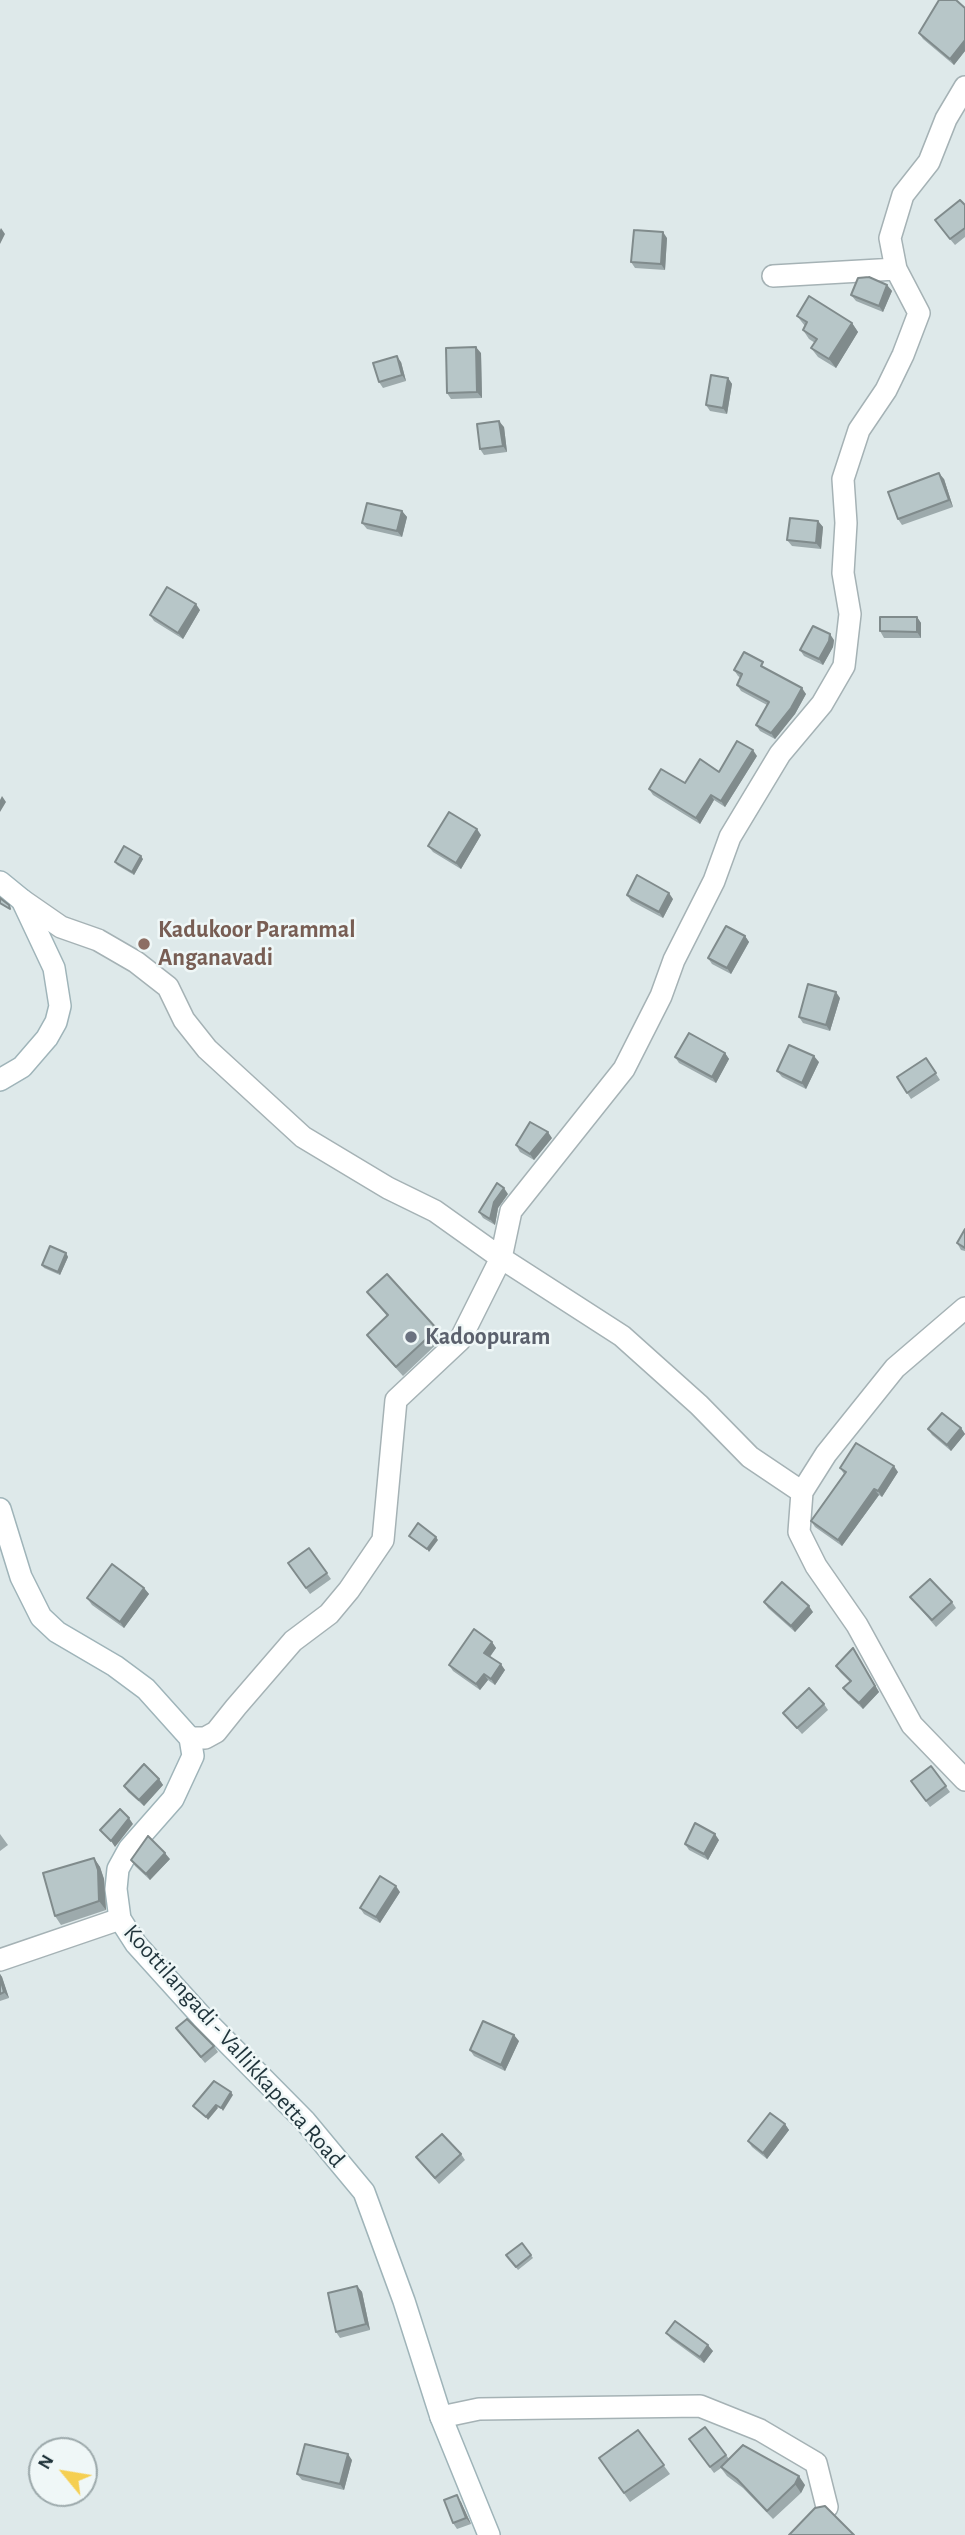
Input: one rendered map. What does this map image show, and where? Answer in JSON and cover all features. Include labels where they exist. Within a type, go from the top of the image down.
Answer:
[{"type":"street","points":[[0,1509],[21,1577],[41,1617],[57,1632],[116,1666],[146,1689],[190,1738],[205,1738],[216,1732],[293,1642],[329,1614],[383,1540],[396,1399],[460,1340],[501,1258],[511,1211],[624,1069],[714,881],[730,837],[780,754],[822,704],[844,666],[850,614],[843,573],[846,523],[843,480],[859,430],[886,390],[919,313],[896,269],[890,238],[903,195],[929,162],[946,120],[965,87]]},
{"type":"street","points":[[773,276],[896,269]]},
{"type":"street","points":[[0,882],[61,927],[98,940],[136,962],[168,986],[184,1020],[207,1049],[303,1137],[388,1188],[435,1211],[501,1258],[622,1336],[699,1405],[750,1457],[802,1492]]},
{"type":"street","points":[[0,1080],[22,1067],[47,1038],[56,1022],[60,1006],[54,968],[22,900]]},
{"type":"street","points":[[965,1308],[895,1368],[826,1454],[802,1492],[799,1532],[816,1566],[857,1625],[912,1725],[965,1780]]},
{"type":"street","name":"Koottilangadi - Vallikkapetta Road","points":[[190,1738],[193,1756],[179,1789],[160,1816],[129,1849],[118,1869],[116,1889],[120,1919],[136,1944],[202,2017],[305,2121],[363,2192],[404,2301],[441,2417],[489,2535]]},
{"type":"street","points":[[0,1961],[120,1919]]},
{"type":"street","points":[[441,2417],[479,2409],[700,2406],[760,2430],[816,2463],[827,2507]]},
{"type":"building","points":[[939,0],[956,0],[965,8],[965,40],[950,59],[919,33]]},
{"type":"building","points":[[960,200],[965,205],[965,228],[950,239],[935,220]]},
{"type":"building","points":[[634,230],[663,232],[661,264],[631,262]]},
{"type":"building","points":[[869,277],[887,285],[879,306],[851,295],[858,278]]},
{"type":"building","points":[[809,296],[852,323],[829,359],[811,348],[817,339],[803,330],[807,322],[797,316]]},
{"type":"building","points":[[476,347],[477,392],[447,393],[446,348]]},
{"type":"building","points":[[397,356],[402,375],[379,382],[373,363]]},
{"type":"building","points":[[711,375],[728,378],[723,408],[706,405]]},
{"type":"building","points":[[499,421],[503,446],[480,449],[477,424]]},
{"type":"building","points":[[939,473],[949,500],[898,519],[888,492]]},
{"type":"building","points":[[367,503],[402,511],[397,531],[362,523]]},
{"type":"building","points":[[790,518],[818,521],[816,543],[787,540]]},
{"type":"building","points":[[167,587],[196,604],[178,633],[150,615]]},
{"type":"building","points":[[880,617],[917,617],[917,632],[880,631]]},
{"type":"building","points":[[813,626],[830,634],[819,659],[800,650]]},
{"type":"building","points":[[744,652],[763,662],[761,666],[802,688],[791,708],[771,733],[756,725],[769,702],[737,685],[742,674],[734,670]]},
{"type":"building","points":[[737,741],[753,750],[721,801],[711,795],[696,818],[649,789],[661,769],[685,783],[700,759],[719,772]]},
{"type":"building","points":[[449,812],[477,829],[456,863],[428,846]]},
{"type":"building","points":[[124,846],[141,856],[132,872],[115,862]]},
{"type":"building","points":[[637,875],[669,893],[659,912],[627,895]]},
{"type":"building","points":[[0,898],[9,905],[10,909],[0,903]]},
{"type":"building","points":[[726,926],[745,936],[727,968],[708,958]]},
{"type":"building","points":[[808,984],[836,992],[826,1025],[799,1017]]},
{"type":"building","points":[[689,1033],[725,1053],[712,1077],[675,1057]]},
{"type":"building","points":[[789,1045],[814,1056],[802,1083],[777,1071]]},
{"type":"building","points":[[926,1058],[936,1073],[907,1093],[897,1077]]},
{"type":"building","points":[[530,1122],[548,1132],[530,1154],[516,1145]]},
{"type":"building","points":[[497,1183],[504,1188],[494,1202],[490,1219],[479,1212]]},
{"type":"building","points":[[965,1229],[965,1248],[957,1243]]},
{"type":"building","points":[[50,1246],[66,1253],[58,1272],[42,1265]]},
{"type":"building","name":"Kadoopuram","points":[[387,1274],[437,1329],[396,1367],[367,1335],[388,1315],[367,1292]]},
{"type":"building","points":[[942,1413],[961,1428],[947,1445],[928,1429]]},
{"type":"building","points":[[856,1443],[894,1466],[878,1491],[874,1489],[838,1540],[811,1521],[846,1472],[840,1468]]},
{"type":"building","points":[[418,1523],[436,1537],[427,1549],[409,1536]]},
{"type":"building","points":[[309,1548],[327,1573],[306,1588],[288,1563]]},
{"type":"building","points":[[112,1564],[144,1588],[120,1622],[87,1598]]},
{"type":"building","points":[[930,1579],[952,1602],[932,1620],[910,1597]]},
{"type":"building","points":[[782,1582],[809,1606],[791,1626],[764,1602]]},
{"type":"building","points":[[474,1629],[492,1642],[484,1653],[501,1664],[491,1679],[484,1674],[476,1684],[449,1665]]},
{"type":"building","points":[[853,1648],[875,1686],[859,1703],[843,1688],[851,1681],[836,1666]]},
{"type":"building","points":[[809,1688],[824,1704],[797,1728],[783,1713]]},
{"type":"building","points":[[144,1764],[159,1779],[139,1800],[124,1786]]},
{"type":"building","points":[[931,1766],[946,1786],[926,1801],[911,1781]]},
{"type":"building","points":[[120,1809],[129,1818],[111,1841],[100,1830]]},
{"type":"building","points":[[695,1823],[715,1834],[704,1854],[685,1844]]},
{"type":"building","points":[[148,1836],[165,1853],[146,1874],[131,1860]]},
{"type":"building","points":[[94,1858],[98,1870],[99,1901],[55,1916],[43,1873]]},
{"type":"building","points":[[380,1876],[396,1886],[376,1917],[360,1908]]},
{"type":"building","points":[[0,1978],[4,1992],[0,1994]]},
{"type":"building","points":[[187,2019],[214,2046],[201,2057],[176,2028]]},
{"type":"building","points":[[483,2021],[514,2035],[501,2065],[470,2050]]},
{"type":"building","points":[[214,2081],[231,2092],[221,2108],[216,2105],[206,2117],[193,2106]]},
{"type":"building","points":[[770,2113],[785,2124],[763,2153],[748,2141]]},
{"type":"building","points":[[442,2134],[461,2154],[435,2178],[416,2157]]},
{"type":"building","points":[[522,2243],[531,2255],[516,2267],[506,2255]]},
{"type":"building","points":[[357,2286],[366,2324],[336,2332],[328,2293]]},
{"type":"building","points":[[675,2321],[708,2345],[700,2357],[666,2333]]},
{"type":"building","points":[[705,2427],[726,2455],[710,2467],[689,2439]]},
{"type":"building","points":[[638,2430],[664,2465],[624,2493],[599,2458]]},
{"type":"building","points":[[305,2444],[348,2454],[340,2484],[297,2474]]},
{"type":"building","points":[[743,2445],[799,2476],[795,2484],[767,2511],[737,2479],[721,2467]]},
{"type":"building","points":[[457,2495],[466,2518],[453,2523],[444,2500]]},
{"type":"building","points":[[825,2506],[854,2535],[789,2535],[815,2508]]},
{"type":"place","name":"Kadukoor Parammal Anganavadi","points":[[144,944]]},
{"type":"place","name":"Kadoopuram","points":[[411,1337]]}]
